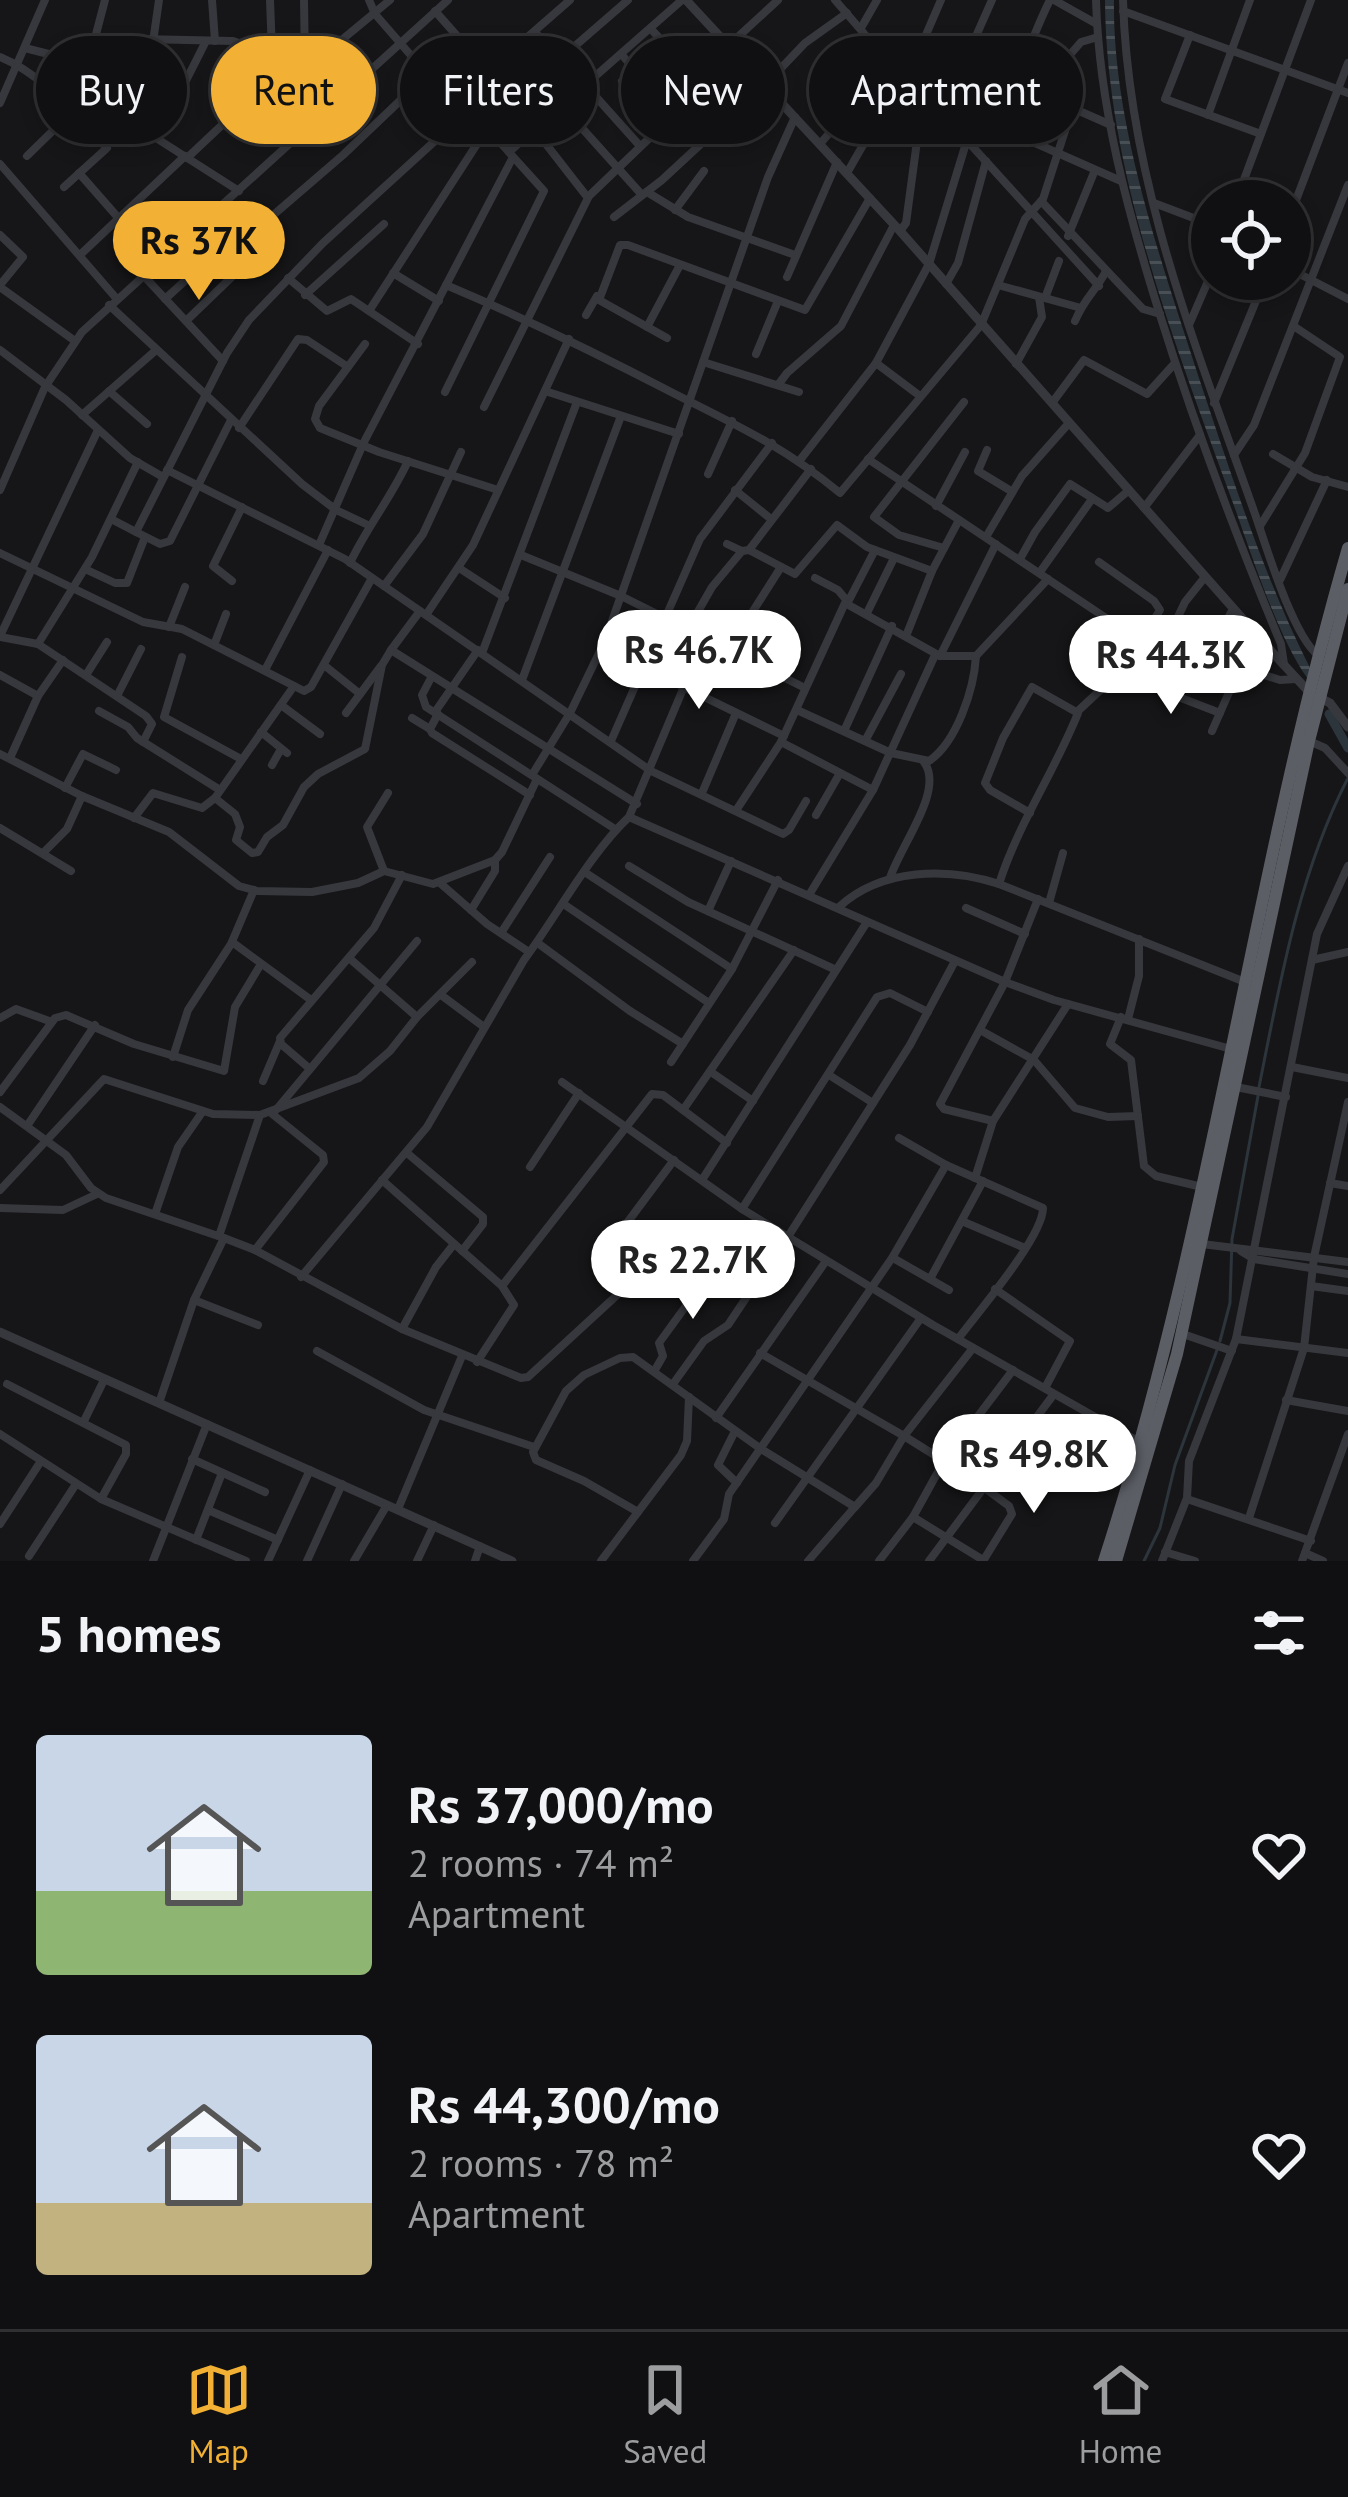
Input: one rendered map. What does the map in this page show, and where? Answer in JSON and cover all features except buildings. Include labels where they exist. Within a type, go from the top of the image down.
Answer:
[{"type":"highway","points":[[1104,1561],[1167,1349],[1347,558]]},
{"type":"highway","points":[[1116,1561],[1181,1334],[1310,742],[1318,678],[1348,589]]},
{"type":"street","points":[[0,103],[45,0]]},
{"type":"street","points":[[96,36],[105,0]]},
{"type":"street","points":[[156,36],[159,0]]},
{"type":"street","points":[[211,36],[212,0]]},
{"type":"street","points":[[270,0],[271,36]]},
{"type":"street","points":[[304,0],[305,36]]},
{"type":"street","points":[[369,0],[399,44]]},
{"type":"street","points":[[349,36],[389,0]]},
{"type":"street","points":[[0,490],[45,387],[75,341],[447,0]]},
{"type":"street","points":[[587,36],[628,0]]},
{"type":"street","points":[[643,36],[684,0],[718,36]]},
{"type":"street","points":[[739,36],[778,0]]},
{"type":"street","points":[[835,0],[868,36]]},
{"type":"street","points":[[861,28],[877,0]]},
{"type":"street","points":[[925,36],[941,0]]},
{"type":"street","points":[[976,36],[992,0]]},
{"type":"street","points":[[1033,36],[1052,0],[1096,23]]},
{"type":"street","points":[[1096,0],[1121,181],[1175,363],[1281,644],[1284,666]]},
{"type":"street","points":[[1208,116],[1250,0]]},
{"type":"street","points":[[1244,180],[1311,0]]},
{"type":"street","points":[[530,36],[567,1]]},
{"type":"street","points":[[1343,92],[1123,6],[1130,91],[1152,202],[1189,327],[1318,678],[1348,727]]},
{"type":"street","points":[[435,11],[457,36]]},
{"type":"street","points":[[785,64],[847,13]]},
{"type":"street","points":[[651,29],[657,36]]},
{"type":"street","points":[[535,32],[539,36]]},
{"type":"street","points":[[1190,35],[1165,99],[1261,134]]},
{"type":"street","points":[[1083,41],[1098,37]]},
{"type":"street","points":[[187,41],[211,41]]},
{"type":"street","points":[[187,84],[211,41]]},
{"type":"street","points":[[25,48],[36,50]]},
{"type":"street","points":[[0,56],[19,64],[36,79]]},
{"type":"street","points":[[597,77],[621,56]]},
{"type":"street","points":[[1305,180],[1343,92],[1348,63]]},
{"type":"street","points":[[598,98],[641,147]]},
{"type":"street","points":[[263,223],[400,101]]},
{"type":"street","points":[[785,106],[809,132]]},
{"type":"street","points":[[1083,114],[1111,125]]},
{"type":"street","points":[[0,754],[82,796],[169,832],[224,878],[254,890],[312,892],[358,883],[384,871],[440,883],[495,860],[602,647],[795,117]]},
{"type":"street","points":[[80,255],[211,134]]},
{"type":"street","points":[[27,156],[39,144]]},
{"type":"street","points":[[64,187],[106,148],[102,144]]},
{"type":"street","points":[[166,144],[238,191]]},
{"type":"street","points":[[85,569],[115,583],[127,583],[165,473],[249,320],[429,144]]},
{"type":"street","points":[[369,310],[475,144]]},
{"type":"street","points":[[445,392],[544,191],[502,144]]},
{"type":"street","points":[[265,670],[323,548],[362,446],[511,154],[521,144]]},
{"type":"street","points":[[546,144],[588,197]]},
{"type":"street","points":[[596,144],[645,194],[795,255]]},
{"type":"street","points":[[484,406],[588,197],[644,144]]},
{"type":"street","points":[[614,217],[700,144]]},
{"type":"street","points":[[820,144],[1296,679]]},
{"type":"street","points":[[847,173],[862,144]]},
{"type":"street","points":[[778,386],[841,326],[906,220],[917,144]]},
{"type":"street","points":[[800,460],[876,363],[929,264],[966,144]]},
{"type":"street","points":[[971,144],[1064,246],[1149,313],[1160,314]]},
{"type":"street","points":[[1035,144],[1121,181]]},
{"type":"street","points":[[446,285],[569,339],[772,442],[840,493],[981,326],[1025,219],[1041,201],[1062,144]]},
{"type":"street","points":[[946,284],[958,262],[986,160]]},
{"type":"street","points":[[787,277],[837,161]]},
{"type":"street","points":[[0,164],[155,351],[336,510],[370,526]]},
{"type":"street","points":[[1064,246],[1095,170]]},
{"type":"street","points":[[675,210],[704,171]]},
{"type":"street","points":[[79,172],[158,262]]},
{"type":"street","points":[[1234,455],[1254,425],[1348,185]]},
{"type":"street","points":[[586,316],[623,244],[807,309],[870,198]]},
{"type":"street","points":[[1041,201],[1103,278]]},
{"type":"street","points":[[1152,202],[1191,217]]},
{"type":"street","points":[[305,295],[384,224]]},
{"type":"street","points":[[165,299],[243,228]]},
{"type":"street","points":[[0,235],[23,257],[0,286],[75,341]]},
{"type":"street","points":[[186,321],[267,243]]},
{"type":"street","points":[[1016,364],[1041,320],[1042,298],[1059,261]]},
{"type":"street","points":[[647,327],[680,265]]},
{"type":"street","points":[[393,273],[439,301]]},
{"type":"street","points":[[142,275],[223,361]]},
{"type":"street","points":[[287,278],[330,312],[348,298],[418,344]]},
{"type":"street","points":[[1075,321],[1089,292],[1103,278]]},
{"type":"street","points":[[1311,278],[1348,299]]},
{"type":"street","points":[[998,285],[1081,308]]},
{"type":"street","points":[[598,295],[602,302],[668,338]]},
{"type":"street","points":[[1189,327],[1200,300]]},
{"type":"street","points":[[1214,403],[1256,300]]},
{"type":"street","points":[[756,354],[778,301]]},
{"type":"street","points":[[1259,527],[1296,468],[1340,357],[1295,327]]},
{"type":"street","points":[[239,428],[298,339],[348,367]]},
{"type":"street","points":[[346,713],[459,568],[569,339]]},
{"type":"street","points":[[365,344],[320,406],[315,419],[320,428],[498,490]]},
{"type":"street","points":[[0,350],[138,462],[198,485],[350,563],[651,771],[783,834],[806,801]]},
{"type":"street","points":[[82,415],[155,351]]},
{"type":"street","points":[[1052,403],[1084,360],[1147,394],[1175,363]]},
{"type":"street","points":[[703,362],[799,392]]},
{"type":"street","points":[[876,363],[920,396]]},
{"type":"street","points":[[544,391],[679,434]]},
{"type":"street","points":[[109,392],[147,424]]},
{"type":"street","points":[[430,729],[451,688],[480,651],[505,598],[577,402]]},
{"type":"street","points":[[944,548],[899,535],[875,520],[900,480],[964,402]]},
{"type":"street","points":[[522,680],[621,416]]},
{"type":"street","points":[[111,519],[168,544],[231,420]]},
{"type":"street","points":[[708,474],[732,421]]},
{"type":"street","points":[[986,537],[1011,491],[1070,423]]},
{"type":"street","points":[[98,430],[0,636],[38,644],[151,719],[143,742]]},
{"type":"street","points":[[1144,508],[1200,435]]},
{"type":"street","points":[[610,741],[700,539],[772,442]]},
{"type":"street","points":[[987,451],[978,471],[1011,491]]},
{"type":"street","points":[[384,586],[423,534],[461,452]]},
{"type":"street","points":[[936,506],[965,452]]},
{"type":"street","points":[[1273,454],[1348,487]]},
{"type":"street","points":[[868,459],[1124,630],[1280,680],[1318,678]]},
{"type":"street","points":[[350,563],[408,461]]},
{"type":"street","points":[[38,644],[85,569],[138,462]]},
{"type":"street","points":[[688,629],[712,586],[811,469]]},
{"type":"street","points":[[1280,581],[1327,480]]},
{"type":"street","points":[[1020,560],[1034,532],[1070,484],[1111,508],[1128,491]]},
{"type":"street","points":[[734,490],[772,519]]},
{"type":"street","points":[[924,762],[944,748],[974,682],[976,656],[1044,576],[1092,500]]},
{"type":"street","points":[[232,581],[213,566],[242,507]]},
{"type":"street","points":[[906,636],[959,520]]},
{"type":"street","points":[[727,544],[797,572],[835,525],[874,550],[932,571]]},
{"type":"street","points":[[809,895],[873,790],[996,544]]},
{"type":"street","points":[[737,809],[782,739],[842,607],[874,550]]},
{"type":"street","points":[[0,554],[143,622],[214,645],[308,690],[372,578]]},
{"type":"street","points":[[521,555],[621,596],[806,688]]},
{"type":"street","points":[[867,613],[894,558]]},
{"type":"street","points":[[999,884],[1078,711],[1125,667],[1158,617],[1159,606],[1100,562]]},
{"type":"street","points":[[729,650],[782,567]]},
{"type":"street","points":[[459,568],[505,598]]},
{"type":"street","points":[[1166,642],[1185,602],[1205,577]]},
{"type":"street","points":[[815,578],[937,656],[976,656]]},
{"type":"street","points":[[170,627],[185,587]]},
{"type":"street","points":[[1208,655],[1233,609]]},
{"type":"street","points":[[214,645],[226,614]]},
{"type":"street","points":[[844,731],[892,626]]},
{"type":"street","points":[[301,1277],[437,1111],[529,953],[629,817],[705,637]]},
{"type":"street","points":[[86,676],[107,642]]},
{"type":"street","points":[[602,647],[736,713],[873,790]]},
{"type":"street","points":[[1167,692],[1192,649]]},
{"type":"street","points":[[116,696],[141,650]]},
{"type":"street","points":[[392,650],[637,804]]},
{"type":"street","points":[[182,657],[164,717],[241,760]]},
{"type":"street","points":[[10,758],[38,696],[63,660]]},
{"type":"street","points":[[324,664],[360,694]]},
{"type":"street","points":[[98,711],[128,727],[217,794],[240,822],[236,840],[252,854],[283,825],[304,787],[365,749],[382,665]]},
{"type":"street","points":[[1212,731],[1241,665]]},
{"type":"street","points":[[865,741],[901,674]]},
{"type":"street","points":[[0,675],[38,696]]},
{"type":"street","points":[[432,676],[422,699],[436,713],[616,829]]},
{"type":"street","points":[[1137,681],[1220,713]]},
{"type":"street","points":[[134,818],[153,794],[202,808],[294,686]]},
{"type":"street","points":[[1030,813],[986,787],[1003,738],[1030,687],[1078,711]]},
{"type":"street","points":[[280,705],[320,734]]},
{"type":"street","points":[[797,710],[891,753],[924,762]]},
{"type":"street","points":[[702,793],[736,713]]},
{"type":"street","points":[[412,718],[530,795]]},
{"type":"street","points":[[261,733],[284,751],[272,765]]},
{"type":"street","points":[[1310,742],[1325,748],[1347,771]]},
{"type":"street","points":[[65,788],[82,754],[116,770]]},
{"type":"street","points":[[890,878],[905,839],[928,801],[930,776],[924,762]]},
{"type":"street","points":[[816,815],[840,773]]},
{"type":"street","points":[[384,871],[368,827],[388,794]]},
{"type":"street","points":[[42,854],[68,829],[82,796]]},
{"type":"street","points":[[629,817],[1005,982],[1233,1049]]},
{"type":"street","points":[[0,828],[70,871]]},
{"type":"street","points":[[1049,903],[1063,853]]},
{"type":"street","points":[[501,933],[550,857]]},
{"type":"street","points":[[471,910],[495,871],[495,860]]},
{"type":"street","points":[[708,911],[731,861]]},
{"type":"street","points":[[629,866],[708,911],[834,969]]},
{"type":"street","points":[[1195,1561],[1164,1556],[1187,1498],[1189,1461],[1232,1352],[1317,934],[1348,866]]},
{"type":"street","points":[[586,873],[732,969]]},
{"type":"street","points":[[838,908],[860,890],[890,878],[964,874],[1247,982]]},
{"type":"street","points":[[262,1081],[280,1041],[374,928],[402,875]]},
{"type":"street","points":[[671,1062],[754,932],[778,880]]},
{"type":"street","points":[[440,883],[529,953]]},
{"type":"street","points":[[173,1057],[188,1010],[232,942],[254,890]]},
{"type":"street","points":[[993,1121],[940,1104],[1005,982],[1038,899]]},
{"type":"street","points":[[565,905],[709,1003]]},
{"type":"street","points":[[966,908],[1024,934]]},
{"type":"street","points":[[702,1180],[867,922]]},
{"type":"street","points":[[1139,939],[1139,976],[1110,1044],[1131,1060],[1142,1160],[1149,1172],[1202,1187]]},
{"type":"street","points":[[159,1402],[269,1112],[417,941]]},
{"type":"street","points":[[232,942],[311,1000]]},
{"type":"street","points":[[539,944],[683,1044]]},
{"type":"street","points":[[683,1110],[794,950]]},
{"type":"street","points":[[1312,959],[1348,952]]},
{"type":"street","points":[[349,958],[417,1017]]},
{"type":"street","points":[[673,1384],[704,1341],[728,1324],[752,1289],[873,1102],[956,961]]},
{"type":"street","points":[[0,1190],[104,1079],[232,1117],[269,1112],[359,1078],[472,962]]},
{"type":"street","points":[[0,1092],[52,1022],[66,1015],[134,1045],[224,1071],[235,1007],[261,964]]},
{"type":"street","points":[[742,1209],[877,997],[890,993],[928,1012]]},
{"type":"street","points":[[441,995],[484,1028]]},
{"type":"street","points":[[930,1279],[964,1222],[993,1121],[1068,1004]]},
{"type":"street","points":[[0,1018],[16,1009],[52,1022]]},
{"type":"street","points":[[27,1126],[95,1025]]},
{"type":"street","points":[[980,1030],[1034,1060],[1075,1108],[1108,1117],[1138,1116]]},
{"type":"street","points":[[280,1041],[310,1069]]},
{"type":"street","points":[[1292,1067],[1348,1078]]},
{"type":"street","points":[[711,1072],[753,1101]]},
{"type":"street","points":[[829,1076],[873,1102]]},
{"type":"street","points":[[562,1082],[742,1209],[958,1340],[1141,1443]]},
{"type":"street","points":[[1236,1087],[1286,1097]]},
{"type":"street","points":[[530,1167],[578,1093]]},
{"type":"street","points":[[502,1286],[655,1093],[728,1143]]},
{"type":"street","points":[[1249,1518],[1304,1348],[1314,1257],[1348,1102]]},
{"type":"street","points":[[155,1214],[178,1147],[202,1111]]},
{"type":"street","points":[[2,1112],[46,1138],[98,1193],[255,1250],[402,1330],[477,1362],[528,1377],[677,1240],[752,1289]]},
{"type":"street","points":[[255,1250],[324,1162],[323,1155],[269,1112]]},
{"type":"street","points":[[899,1138],[946,1166],[1043,1208],[1043,1220],[1025,1248],[958,1340]]},
{"type":"street","points":[[402,1330],[436,1267],[483,1224],[483,1217],[407,1153]]},
{"type":"street","points":[[610,1247],[674,1160]]},
{"type":"street","points":[[693,1561],[724,1519],[726,1502],[737,1483],[892,1258],[946,1166]]},
{"type":"street","points":[[382,1180],[502,1286],[514,1304],[477,1362]]},
{"type":"street","points":[[1330,1184],[1348,1186]]},
{"type":"street","points":[[0,1208],[63,1210],[98,1193]]},
{"type":"street","points":[[964,1222],[1025,1248]]},
{"type":"street","points":[[1200,1244],[1348,1274]]},
{"type":"street","points":[[1254,1254],[1348,1262]]},
{"type":"street","points":[[892,1258],[949,1290]]},
{"type":"street","points":[[716,1418],[826,1261]]},
{"type":"street","points":[[655,1370],[662,1356],[659,1343],[715,1266]]},
{"type":"street","points":[[1311,1286],[1348,1291]]},
{"type":"street","points":[[929,1561],[1050,1391],[1070,1341],[995,1289]]},
{"type":"street","points":[[194,1300],[258,1325]]},
{"type":"street","points":[[776,1523],[921,1318]]},
{"type":"street","points":[[0,1332],[512,1561]]},
{"type":"street","points":[[1181,1334],[1232,1352]]},
{"type":"street","points":[[1235,1339],[1348,1353]]},
{"type":"street","points":[[808,1561],[876,1483],[904,1436],[974,1348]]},
{"type":"street","points":[[317,1351],[438,1416],[534,1447]]},
{"type":"street","points":[[760,1353],[944,1461]]},
{"type":"street","points":[[354,1561],[392,1507],[462,1356]]},
{"type":"street","points":[[638,1512],[536,1460],[534,1447],[555,1404],[584,1375],[626,1356],[641,1360],[716,1418],[855,1508]]},
{"type":"street","points":[[878,1561],[913,1517],[944,1461],[1013,1370]]},
{"type":"street","points":[[83,1421],[104,1379]]},
{"type":"street","points":[[7,1384],[127,1448],[101,1499]]},
{"type":"street","points":[[601,1561],[681,1455],[687,1441],[689,1397]]},
{"type":"street","points":[[1286,1400],[1348,1411]]},
{"type":"street","points":[[153,1561],[207,1424]]},
{"type":"street","points":[[735,1431],[718,1465],[737,1483]]},
{"type":"street","points":[[1323,1561],[1304,1557],[1348,1434]]},
{"type":"street","points":[[0,1452],[4,1437],[101,1499],[246,1561]]},
{"type":"street","points":[[192,1459],[265,1492]]},
{"type":"street","points":[[0,1524],[41,1461]]},
{"type":"street","points":[[268,1561],[310,1470]]},
{"type":"street","points":[[196,1540],[222,1472]]},
{"type":"street","points":[[29,1556],[76,1484]]},
{"type":"street","points":[[307,1561],[342,1484]]},
{"type":"street","points":[[913,1517],[984,1561],[1012,1514],[1009,1506],[982,1486]]},
{"type":"street","points":[[1187,1498],[1311,1540]]},
{"type":"street","points":[[208,1510],[278,1540]]},
{"type":"street","points":[[416,1561],[434,1526]]},
{"type":"street","points":[[475,1561],[480,1546]]},
{"type":"shaded area","points":[[1105,0],[1114,0],[1121,93],[1154,236],[1249,524],[1311,670],[1308,679],[1266,594],[1148,256],[1117,129]]},
{"type":"waterway","points":[[1329,714],[1348,748]]},
{"type":"waterway","points":[[1259,1087],[1304,890],[1348,778]]},
{"type":"waterway","points":[[1220,1341],[1230,1303],[1232,1239],[1258,1096]]},
{"type":"waterway","points":[[1144,1561],[1160,1528],[1175,1465],[1217,1350]]}]
